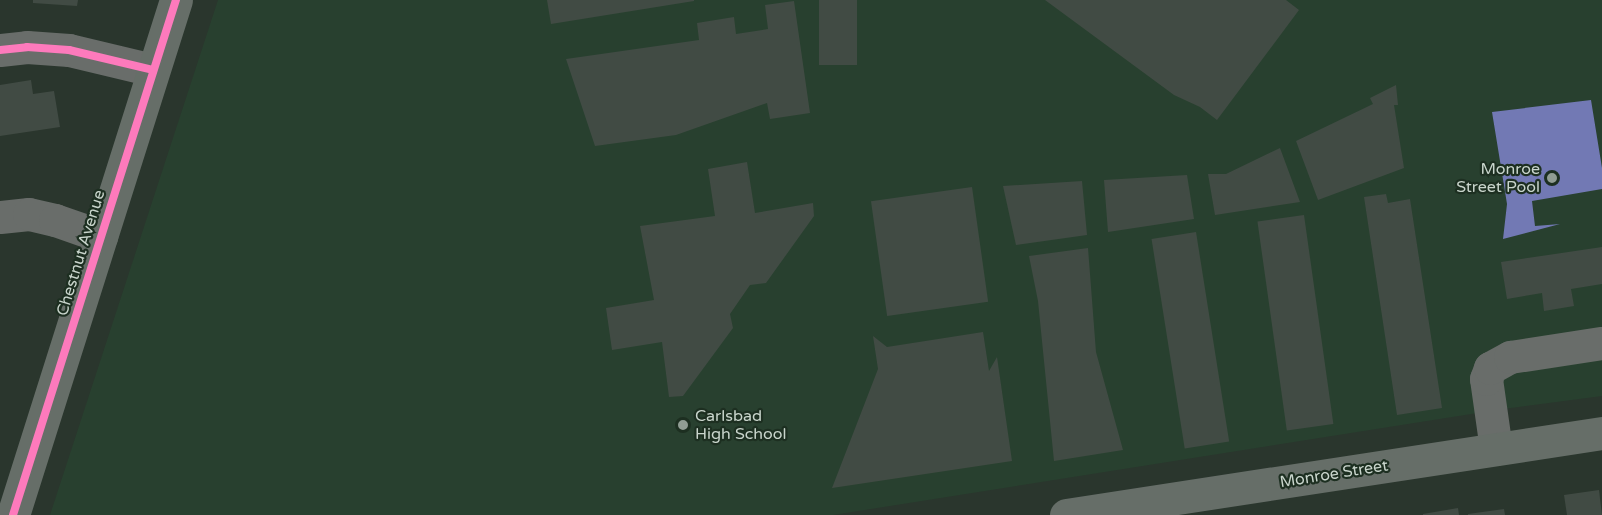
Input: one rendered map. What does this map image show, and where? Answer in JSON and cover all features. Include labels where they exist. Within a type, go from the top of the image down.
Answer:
[{"type":"main road","name":"Chestnut Avenue","points":[[13,515],[176,0]]},
{"type":"main road","name":"Monroe Street","points":[[1066,515],[1602,433]]},
{"type":"street","points":[[0,50],[27,47],[69,50],[153,70]]},
{"type":"street","points":[[0,217],[29,214],[101,236]]},
{"type":"street","points":[[0,236],[32,231],[54,220]]},
{"type":"street","points":[[1496,449],[1485,379],[1490,368],[1510,357],[1602,343]]},
{"type":"shaded area","name":"Carlsbad High School","points":[[218,0],[1602,0],[1602,396],[1503,409],[833,515],[50,515]]},
{"type":"water","name":"Monroe Street Pool","points":[[1591,100],[1602,168],[1602,189],[1532,201],[1535,226],[1560,224],[1503,239],[1507,204],[1492,112]]},
{"type":"building","points":[[33,0],[78,0],[77,6],[33,3]]},
{"type":"building","points":[[547,0],[694,0],[694,1],[551,24]]},
{"type":"building","points":[[819,0],[857,0],[857,65],[819,65]]},
{"type":"building","points":[[1045,0],[1286,0],[1299,10],[1217,120],[1200,107],[1174,95]]},
{"type":"building","points":[[794,1],[810,113],[770,119],[767,103],[676,135],[595,146],[566,59],[699,40],[697,23],[734,17],[736,34],[768,29],[765,5]]},
{"type":"building","points":[[31,80],[33,94],[54,91],[60,127],[0,136],[0,85]]},
{"type":"building","points":[[1396,85],[1398,105],[1394,105],[1404,168],[1318,200],[1296,141],[1373,104],[1370,98]]},
{"type":"building","points":[[1280,148],[1300,202],[1215,215],[1208,174],[1226,174]]},
{"type":"building","points":[[747,162],[755,213],[813,203],[814,216],[766,283],[750,285],[730,314],[733,328],[683,396],[669,397],[662,342],[612,350],[606,308],[654,300],[640,226],[715,216],[708,169]]},
{"type":"building","points":[[1187,175],[1194,219],[1108,232],[1104,180]]},
{"type":"building","points":[[1082,181],[1087,235],[1016,245],[1003,186]]},
{"type":"building","points":[[972,187],[988,302],[887,316],[871,201]]},
{"type":"building","points":[[1386,194],[1388,203],[1410,199],[1442,408],[1397,415],[1364,197]]},
{"type":"building","points":[[1304,215],[1333,424],[1287,430],[1257,222]]},
{"type":"building","points":[[1196,232],[1229,441],[1185,448],[1152,239]]},
{"type":"building","points":[[1602,247],[1602,284],[1571,289],[1574,306],[1544,311],[1542,293],[1507,299],[1501,262]]},
{"type":"building","points":[[1088,248],[1096,352],[1123,450],[1054,461],[1038,301],[1029,256]]},
{"type":"building","points":[[983,332],[989,371],[997,357],[1012,461],[832,488],[878,369],[873,336],[887,347]]},
{"type":"building","points":[[1599,490],[1602,515],[1567,515],[1564,495]]},
{"type":"building","points":[[1458,508],[1459,515],[1423,515],[1423,514]]},
{"type":"building","points":[[1504,509],[1505,515],[1468,515],[1468,514]]},
{"type":"cycle path","points":[[13,515],[176,0]]},
{"type":"cycle path","points":[[0,50],[27,47],[69,50],[153,70]]},
{"type":"place","name":"Monroe Street Pool","points":[[1552,178]]},
{"type":"place","name":"Carlsbad High School","points":[[683,425]]}]
